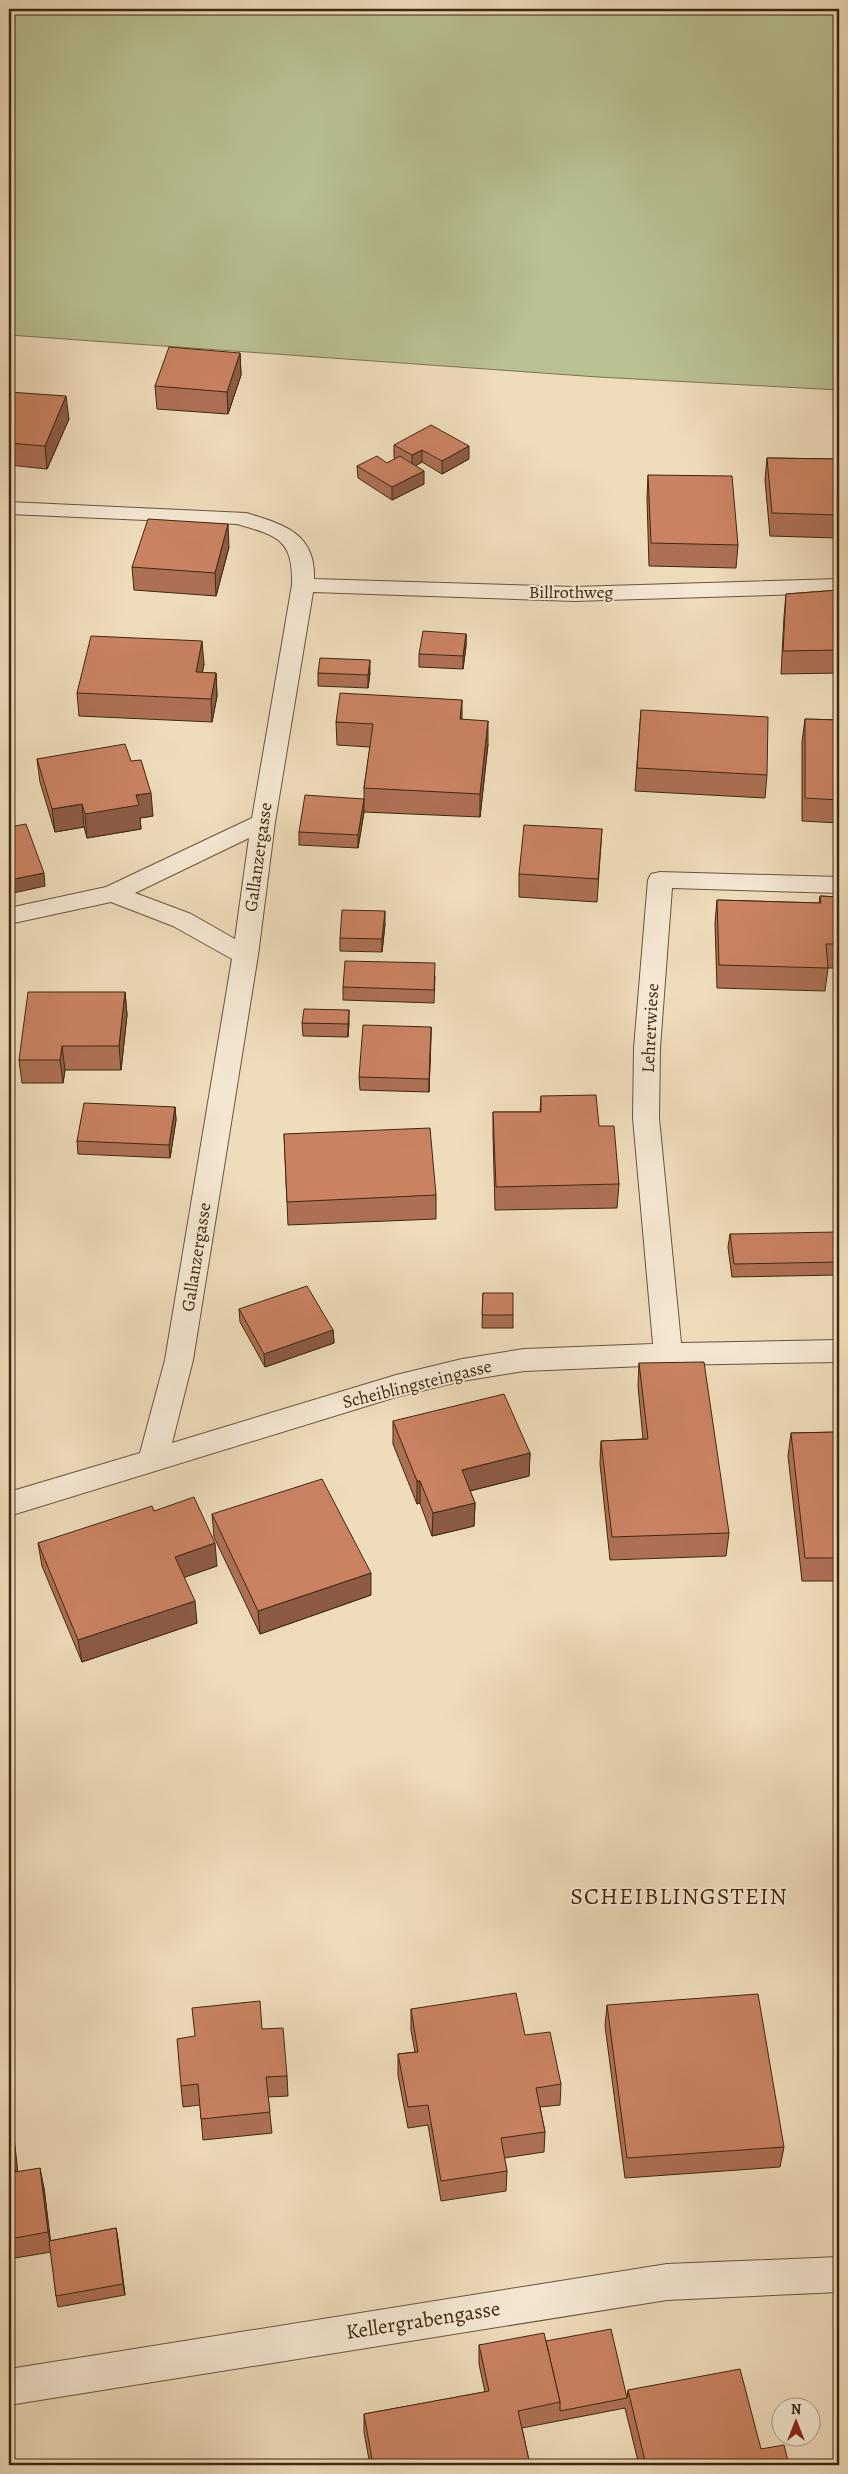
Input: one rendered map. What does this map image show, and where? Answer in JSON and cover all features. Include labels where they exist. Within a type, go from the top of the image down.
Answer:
[{"type":"street","name":"Gallanzergasse","points":[[9,508],[238,518],[268,527],[287,537],[301,552],[303,585],[262,822],[245,955],[179,1360],[153,1459]]},
{"type":"street","name":"Billrothweg","points":[[303,585],[574,594],[839,586]]},
{"type":"street","points":[[9,916],[113,894],[262,822]]},
{"type":"street","name":"Lehrerwiese","points":[[668,1354],[646,1118],[646,1048],[660,880],[839,885]]},
{"type":"street","points":[[113,894],[182,920],[245,955]]},
{"type":"street","name":"Scheiblingsteingasse","points":[[9,1504],[396,1386],[462,1370],[524,1360],[668,1354],[839,1351]]},
{"type":"street","name":"Kellergrabengasse","points":[[9,2387],[667,2282],[839,2274]]},
{"type":"green space","points":[[9,9],[839,9],[839,390],[598,377],[9,335]]},
{"type":"building","points":[[169,347],[240,353],[227,392],[155,386]]},
{"type":"building","points":[[9,392],[66,396],[45,446],[9,443]]},
{"type":"building","points":[[431,425],[469,446],[442,461],[422,450],[412,455],[394,445]]},
{"type":"building","points":[[377,456],[387,463],[400,456],[424,471],[392,487],[357,466]]},
{"type":"building","points":[[767,458],[839,459],[839,515],[772,513]]},
{"type":"building","points":[[648,475],[732,476],[738,545],[651,543]]},
{"type":"building","points":[[148,519],[228,524],[215,573],[132,567]]},
{"type":"building","points":[[839,590],[839,650],[783,651],[786,594]]},
{"type":"building","points":[[423,631],[466,634],[463,656],[419,654]]},
{"type":"building","points":[[91,636],[202,641],[196,672],[216,673],[211,699],[77,693]]},
{"type":"building","points":[[320,658],[370,660],[368,675],[318,673]]},
{"type":"building","points":[[340,693],[462,700],[460,719],[488,721],[480,794],[364,788],[373,724],[336,722]]},
{"type":"building","points":[[641,710],[768,717],[767,775],[637,768]]},
{"type":"building","points":[[805,719],[839,720],[839,800],[805,798]]},
{"type":"building","points":[[125,744],[131,761],[141,760],[151,793],[136,795],[139,805],[85,814],[82,804],[52,809],[37,759]]},
{"type":"building","points":[[305,795],[364,799],[358,835],[299,832]]},
{"type":"building","points":[[26,824],[44,873],[9,880],[9,827]]},
{"type":"building","points":[[524,825],[602,829],[598,879],[519,874]]},
{"type":"building","points":[[820,896],[839,897],[839,944],[826,944],[828,968],[719,965],[717,900],[821,903]]},
{"type":"building","points":[[342,910],[385,911],[382,939],[340,938]]},
{"type":"building","points":[[345,961],[435,963],[434,990],[343,987]]},
{"type":"building","points":[[28,992],[125,992],[119,1046],[62,1046],[60,1060],[19,1060]]},
{"type":"building","points":[[304,1009],[349,1010],[348,1024],[302,1023]]},
{"type":"building","points":[[363,1025],[431,1027],[429,1079],[359,1077]]},
{"type":"building","points":[[596,1095],[599,1126],[614,1126],[619,1184],[496,1187],[493,1112],[541,1112],[541,1096]]},
{"type":"building","points":[[84,1103],[175,1107],[169,1145],[77,1141]]},
{"type":"building","points":[[430,1128],[436,1195],[287,1202],[284,1134]]},
{"type":"building","points":[[837,1232],[839,1262],[734,1264],[730,1234]]},
{"type":"building","points":[[307,1286],[333,1330],[264,1354],[239,1309]]},
{"type":"building","points":[[483,1293],[513,1293],[513,1315],[482,1315]]},
{"type":"building","points":[[704,1362],[729,1533],[612,1537],[601,1441],[648,1439],[639,1363]]},
{"type":"building","points":[[504,1394],[530,1453],[462,1470],[475,1503],[433,1513],[420,1481],[417,1481],[393,1421]]},
{"type":"building","points":[[839,1432],[839,1558],[805,1558],[791,1433]]},
{"type":"building","points":[[322,1479],[371,1573],[258,1611],[212,1514]]},
{"type":"building","points":[[194,1497],[215,1543],[175,1557],[195,1601],[78,1640],[38,1543],[152,1506],[154,1511]]},
{"type":"building","points":[[516,1993],[525,2035],[550,2032],[561,2084],[536,2088],[545,2132],[501,2138],[507,2171],[441,2181],[428,2105],[408,2107],[398,2054],[418,2052],[411,2009]]},
{"type":"building","points":[[758,1994],[784,2147],[627,2158],[607,2005]]},
{"type":"building","points":[[260,2001],[262,2029],[283,2028],[287,2076],[266,2077],[270,2112],[201,2119],[198,2084],[181,2086],[177,2039],[195,2036],[192,2008]]},
{"type":"building","points":[[9,2111],[15,2172],[40,2168],[48,2232],[9,2239]]},
{"type":"building","points":[[116,2228],[123,2284],[56,2296],[49,2241]]},
{"type":"building","points":[[611,2329],[627,2398],[560,2411],[560,2402],[546,2341]]},
{"type":"building","points":[[544,2333],[560,2402],[518,2411],[530,2465],[373,2465],[364,2414],[489,2391],[479,2345]]},
{"type":"building","points":[[740,2369],[761,2449],[784,2446],[789,2465],[646,2465],[628,2390]]},
{"type":"district","name":"SCHEIBLINGSTEIN","points":[[679,1896]]}]
